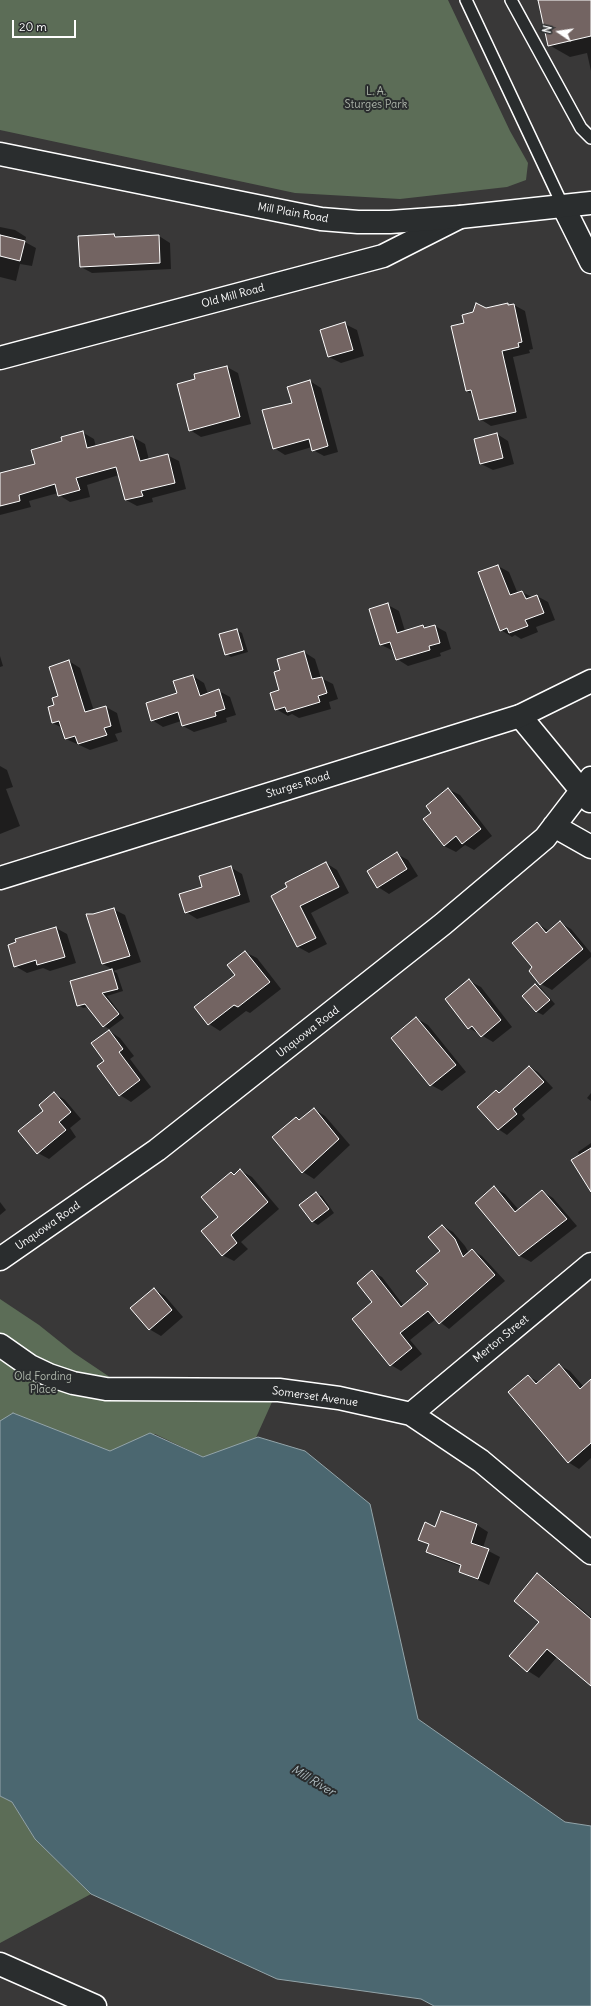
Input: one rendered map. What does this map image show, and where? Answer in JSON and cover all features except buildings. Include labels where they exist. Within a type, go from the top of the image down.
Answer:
[{"type":"street","name":"Mill Plain Road","points":[[0,154],[321,220],[374,222],[460,217],[591,203]]},
{"type":"street","points":[[563,206],[591,262]]},
{"type":"street","name":"Old Mill Road","points":[[0,358],[383,256],[460,217]]},
{"type":"street","name":"Sturges Road","points":[[0,878],[520,716],[591,681]]},
{"type":"street","points":[[520,716],[588,790]]},
{"type":"street","name":"Unquowa Road","points":[[0,1258],[157,1150],[299,1040],[443,924],[545,838],[554,826],[588,790]]},
{"type":"street","points":[[554,826],[591,847]]},
{"type":"street","name":"Merton Street","points":[[411,1414],[591,1264]]},
{"type":"street","name":"Somerset Avenue","points":[[0,1345],[30,1366],[49,1375],[73,1383],[106,1389],[279,1390],[338,1398],[411,1414],[481,1461],[591,1553]]},
{"type":"street","points":[[0,1964],[95,2006]]},
{"type":"lane","points":[[466,0],[563,206]]},
{"type":"lane","points":[[511,0],[581,128],[591,138]]},
{"type":"green space","name":"L. A. Sturges Park","points":[[0,0],[448,0],[510,131],[528,163],[526,180],[507,187],[400,199],[295,193],[0,130]]},
{"type":"green space","name":"Old Fording Place","points":[[0,1299],[39,1325],[74,1353],[135,1394],[272,1402],[254,1442],[203,1457],[155,1434],[107,1453],[0,1421]]},
{"type":"green space","points":[[0,1796],[12,1802],[35,1839],[91,1894],[0,1943]]},
{"type":"water","name":"Mill River","points":[[13,1413],[110,1451],[150,1433],[203,1457],[258,1437],[305,1451],[370,1504],[418,1719],[565,1822],[591,1826],[591,2006],[434,2006],[421,1999],[277,1979],[91,1894],[35,1839],[12,1802],[0,1796],[0,1421]]}]
